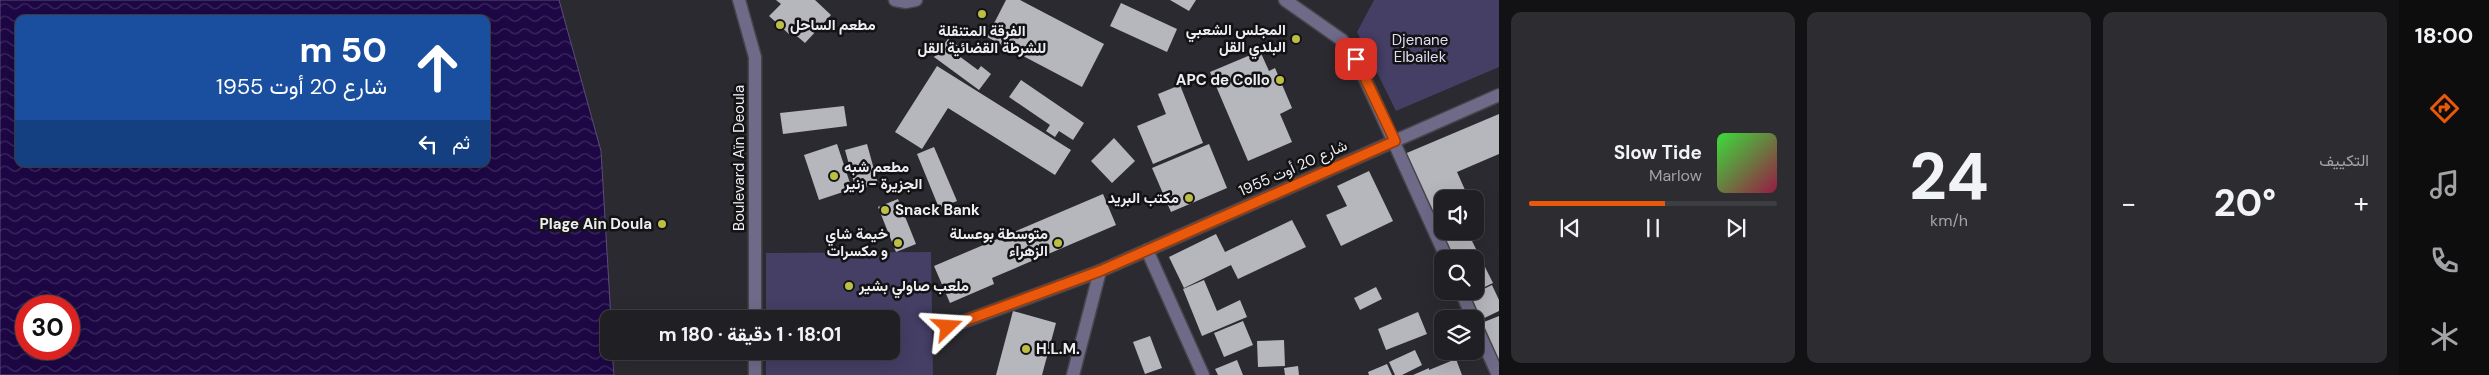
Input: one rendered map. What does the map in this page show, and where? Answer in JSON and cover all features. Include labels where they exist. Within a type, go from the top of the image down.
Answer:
[{"type":"street","name":"Boulevard Aïn Deoula","points":[[739,0],[744,11],[755,57],[755,310]]},
{"type":"street","points":[[895,0],[906,2],[916,0]]},
{"type":"street","points":[[1285,0],[1342,40],[1356,59],[1395,141],[1442,250]]},
{"type":"street","name":"شارع 20 أوت 1955","points":[[948,327],[1100,271],[1499,95]]},
{"type":"street","points":[[1147,250],[1203,375]]},
{"type":"street","points":[[1073,375],[1100,271]]},
{"type":"street","points":[[1484,344],[1498,375]]},
{"type":"street","points":[[755,360],[755,375]]},
{"type":"green space","name":"Djenane Elbailek","points":[[1374,0],[1499,0],[1499,67],[1396,111],[1357,32]]},
{"type":"green space","name":"ملعب صاولي بشير","points":[[931,252],[933,375],[766,375],[766,360],[900,360],[900,310],[766,310],[766,253]]},
{"type":"water","points":[[0,0],[559,0],[601,151],[610,310],[600,310],[600,360],[613,360],[614,375],[0,375]]},
{"type":"building","points":[[776,0],[815,0],[831,15],[805,43],[791,31],[789,34],[769,16],[781,4]]},
{"type":"building","points":[[1006,0],[1020,0],[1104,44],[1082,87],[987,37]]},
{"type":"building","points":[[1170,0],[1196,0],[1189,11]]},
{"type":"building","points":[[1121,3],[1177,29],[1167,52],[1110,26]]},
{"type":"building","points":[[948,39],[964,50],[959,56],[978,70],[981,66],[991,74],[979,90],[934,57]]},
{"type":"building","points":[[1260,51],[1269,71],[1275,68],[1292,108],[1280,114],[1292,142],[1248,161],[1210,72]]},
{"type":"building","points":[[937,66],[1071,150],[1055,175],[948,108],[922,149],[895,132]]},
{"type":"building","points":[[1021,80],[1084,123],[1073,140],[1059,131],[1055,137],[1046,131],[1050,125],[1009,97]]},
{"type":"building","points":[[1180,85],[1203,143],[1153,164],[1137,126],[1166,114],[1158,94]]},
{"type":"building","points":[[844,106],[847,126],[783,134],[780,113]]},
{"type":"building","points":[[1499,114],[1499,154],[1457,172],[1465,190],[1434,190],[1434,229],[1402,155]]},
{"type":"building","points":[[1114,138],[1135,161],[1112,183],[1091,161]]},
{"type":"building","points":[[837,144],[852,189],[819,200],[804,155]]},
{"type":"building","points":[[867,144],[878,184],[856,190],[845,150]]},
{"type":"building","points":[[1209,144],[1227,188],[1171,212],[1152,168]]},
{"type":"building","points":[[934,147],[957,201],[939,208],[917,154]]},
{"type":"building","points":[[1369,171],[1393,221],[1341,246],[1326,215],[1347,206],[1337,186]]},
{"type":"building","points":[[1103,194],[1116,225],[992,278],[994,284],[950,303],[934,266]]},
{"type":"building","points":[[898,199],[916,244],[896,252],[878,207]]},
{"type":"building","points":[[1292,220],[1306,247],[1238,279],[1231,265],[1184,288],[1169,257],[1216,234],[1225,252]]},
{"type":"building","points":[[1439,240],[1472,240],[1476,250],[1444,250]]},
{"type":"building","points":[[1484,265],[1493,283],[1484,287]]},
{"type":"building","points":[[1204,280],[1217,311],[1240,300],[1247,317],[1202,336],[1183,289]]},
{"type":"building","points":[[1492,285],[1499,300],[1499,311],[1484,318],[1484,310],[1470,310],[1466,300],[1484,300],[1484,289]]},
{"type":"building","points":[[1376,287],[1382,299],[1360,310],[1354,298]]},
{"type":"building","name":"H.L.M.","points":[[1013,311],[1056,323],[1042,375],[996,375]]},
{"type":"building","points":[[1418,312],[1427,334],[1386,350],[1378,329]]},
{"type":"building","points":[[1499,316],[1499,361],[1496,362],[1484,335],[1484,322]]},
{"type":"building","points":[[1243,321],[1253,345],[1224,357],[1214,333]]},
{"type":"building","points":[[1150,336],[1162,368],[1145,374],[1133,342]]},
{"type":"building","points":[[1284,340],[1285,366],[1258,367],[1257,341]]},
{"type":"building","points":[[1415,350],[1422,365],[1402,375],[1395,375],[1389,362]]},
{"type":"building","points":[[1237,360],[1243,375],[1218,375],[1215,369]]},
{"type":"building","points":[[1456,360],[1462,375],[1413,375],[1429,368],[1429,370]]},
{"type":"building","points":[[1387,364],[1392,375],[1369,375],[1368,372]]},
{"type":"building","points":[[1298,366],[1299,375],[1285,375],[1284,368]]},
{"type":"place","name":"الفرقة المتنقلة للشرطة القضائية القل","points":[[982,14]]},
{"type":"place","name":"مطعم الساحل","points":[[780,25]]},
{"type":"place","name":"المجلس الشعبي البلدي القل","points":[[1296,39]]},
{"type":"place","name":"APC de Collo","points":[[1280,80]]},
{"type":"place","name":"مطعم شبه الجزيرة - زنير","points":[[834,176]]},
{"type":"place","name":"مكتب البريد","points":[[1189,198]]},
{"type":"place","name":"Snack Bank","points":[[885,210]]},
{"type":"place","name":"Plage Ain Doula","points":[[662,224]]},
{"type":"place","name":"خيمة شاي و مكسرات","points":[[898,243]]},
{"type":"place","name":"متوسطة بوعسلة الزهراء","points":[[1058,243]]},
{"type":"place","name":"ملعب صاولي بشير","points":[[849,286]]},
{"type":"place","name":"H.L.M.","points":[[1026,349]]},
{"type":"route","points":[[948,327],[1100,271],[1395,141],[1356,59]]}]
